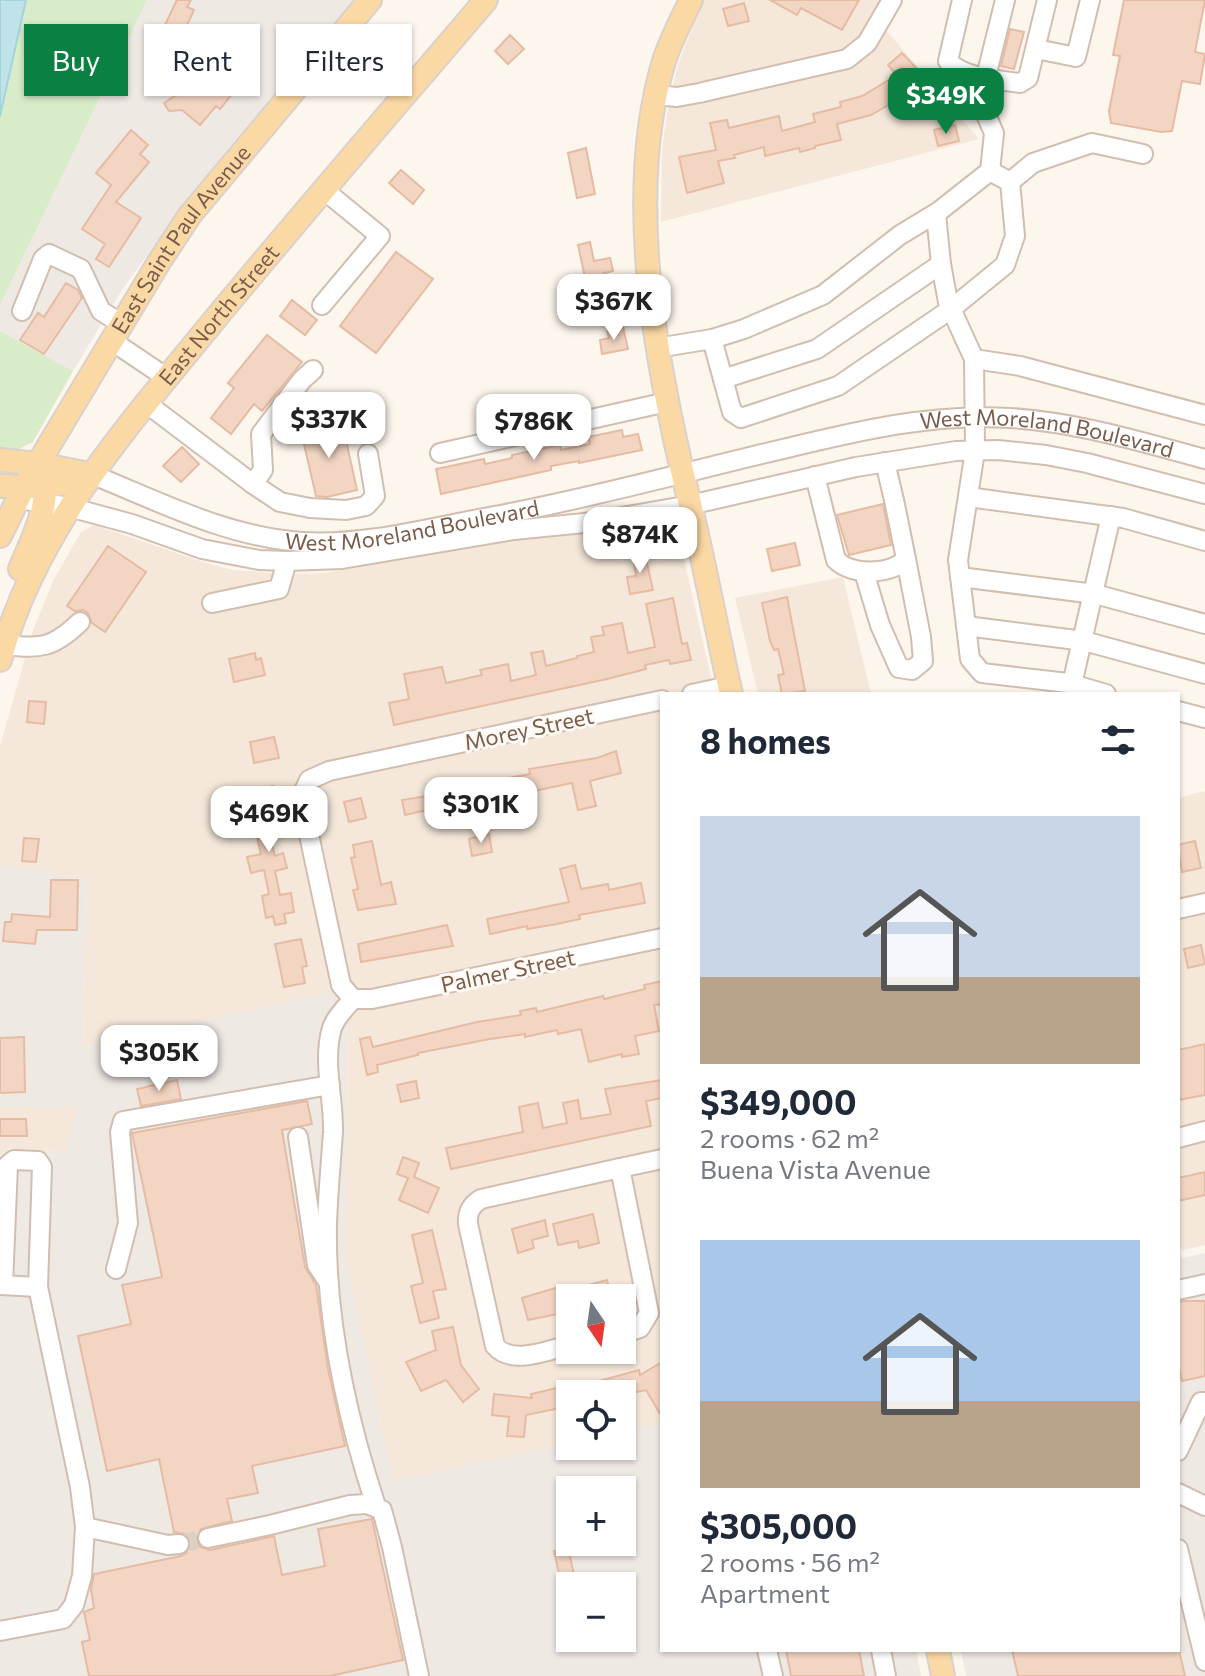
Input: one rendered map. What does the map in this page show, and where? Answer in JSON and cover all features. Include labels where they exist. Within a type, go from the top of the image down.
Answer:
[{"type":"main road","name":"East Saint Paul Avenue","points":[[39,464],[190,215],[370,0]]},
{"type":"main road","name":"East North Street","points":[[2,652],[34,569],[91,474],[146,403],[486,0]]},
{"type":"main road","points":[[691,0],[670,45],[656,95],[649,136],[647,242],[657,348],[667,402],[730,690]]},
{"type":"main road","name":"West Moreland Boulevard","points":[[0,460],[91,474]]},
{"type":"main road","points":[[0,536],[22,494],[45,475],[39,464]]},
{"type":"main road","points":[[22,494],[71,483],[91,474]]},
{"type":"main road","points":[[0,617],[22,494]]},
{"type":"main road","points":[[938,1652],[943,1676]]},
{"type":"street","points":[[656,95],[677,97],[699,93],[847,59],[867,43],[892,0]]},
{"type":"street","points":[[962,0],[948,61],[952,66],[986,78],[1020,83],[1028,78],[1047,0]]},
{"type":"street","points":[[657,348],[712,339],[744,329],[823,295],[990,171],[994,133],[980,101],[1005,0]]},
{"type":"street","points":[[1036,49],[1076,57],[1090,0]]},
{"type":"street","points":[[1010,182],[1033,163],[1092,143],[1143,154]]},
{"type":"street","points":[[990,171],[1010,182]]},
{"type":"street","points":[[712,339],[732,412],[741,418],[838,386],[951,309],[1005,265],[1015,236],[1010,182]]},
{"type":"street","points":[[322,305],[380,236],[324,190]]},
{"type":"street","points":[[936,214],[941,264],[951,309],[974,359],[975,451],[958,560],[970,659],[982,673],[1072,684],[1099,692]]},
{"type":"street","points":[[22,311],[43,259],[49,254],[81,269],[101,311],[117,333],[167,378]]},
{"type":"street","points":[[723,379],[817,349],[941,264]]},
{"type":"street","points":[[974,359],[1020,366],[1205,415]]},
{"type":"street","points":[[253,484],[263,470],[261,434],[313,370]]},
{"type":"street","points":[[440,453],[667,402]]},
{"type":"street","points":[[146,403],[280,502],[346,510],[366,506],[375,496],[368,454]]},
{"type":"street","name":"West Moreland Boulevard","points":[[91,474],[248,534],[289,541],[329,543],[582,499],[904,422],[974,417],[1075,426],[1205,459]]},
{"type":"street","points":[[794,447],[836,560],[843,566],[864,572],[901,564],[906,559]]},
{"type":"street","name":"West Moreland Boulevard","points":[[22,494],[132,524],[202,549],[259,560],[287,561],[342,559],[490,534],[594,522],[690,505],[930,453],[998,450],[1060,457],[1205,494]]},
{"type":"street","points":[[864,572],[880,625],[899,668],[912,670],[923,661],[918,618],[885,462]]},
{"type":"street","points":[[968,497],[1111,516],[1205,541]]},
{"type":"street","points":[[1072,684],[1111,516]]},
{"type":"street","points":[[212,603],[279,589],[287,561]]},
{"type":"street","points":[[960,577],[1095,594],[1205,624]]},
{"type":"street","points":[[2,652],[47,646],[65,637],[80,622]]},
{"type":"street","points":[[966,626],[1084,641],[1205,674]]},
{"type":"street","name":"Morey Street","points":[[353,999],[341,985],[302,802],[306,783],[316,775],[329,771],[660,700]]},
{"type":"street","points":[[1180,712],[1205,718]]},
{"type":"street","points":[[1180,909],[1205,903]]},
{"type":"street","name":"Palmer Street","points":[[353,999],[372,999],[660,938]]},
{"type":"street","points":[[353,999],[332,1025],[328,1053],[333,1127],[327,1226],[340,1377],[376,1506]]},
{"type":"street","points":[[116,1269],[128,1223],[120,1132],[123,1121],[330,1085]]},
{"type":"street","points":[[1180,1137],[1205,1131]]},
{"type":"street","points":[[298,1137],[317,1265],[330,1285]]},
{"type":"street","points":[[556,1348],[511,1356],[500,1352],[495,1346],[467,1217],[470,1209],[481,1199],[660,1159]]},
{"type":"street","points":[[0,1631],[63,1619],[74,1605],[82,1576],[85,1527],[80,1487],[38,1287],[42,1167],[38,1161],[14,1160],[8,1165],[2,1285],[38,1287]]},
{"type":"street","points":[[620,1168],[649,1313],[636,1329]]},
{"type":"street","points":[[1180,1290],[1205,1284]]},
{"type":"street","points":[[1180,1448],[1201,1402],[1205,1402]]},
{"type":"street","points":[[1180,1494],[1205,1506]]},
{"type":"street","points":[[208,1538],[350,1505],[376,1506],[382,1510],[392,1547],[416,1675]]},
{"type":"street","points":[[85,1527],[168,1545],[179,1544]]},
{"type":"street","points":[[1182,1583],[1205,1661]]},
{"type":"street","points":[[767,1652],[773,1676]]},
{"type":"street","points":[[881,1652],[886,1676]]},
{"type":"shaded area","points":[[147,0],[355,0],[335,24],[276,24],[276,94],[186,201],[122,290],[73,371],[0,331],[0,305],[101,96],[128,96],[128,39]]},
{"type":"shaded area","points":[[703,0],[885,0],[875,17],[979,139],[661,222],[662,150],[666,119],[677,67]]},
{"type":"shaded area","points":[[94,525],[209,564],[234,570],[289,574],[325,573],[497,543],[665,525],[678,533],[715,692],[660,692],[660,1423],[636,1429],[636,1380],[556,1380],[556,1446],[393,1482],[346,1257],[348,1010],[355,988],[83,1047],[87,880],[0,864],[0,746],[33,630],[53,581],[81,532]]},
{"type":"shaded area","points":[[843,577],[871,692],[758,692],[735,598]]},
{"type":"shaded area","points":[[1205,791],[1205,1245],[1180,1251],[1180,797]]},
{"type":"shaded area","points":[[0,864],[87,880],[83,1047],[335,992],[342,1006],[348,1010],[346,1257],[393,1482],[556,1446],[556,1460],[636,1460],[636,1429],[660,1423],[660,1652],[916,1652],[921,1676],[0,1676],[0,1154],[67,1151],[77,1107],[0,1107]]},
{"type":"shaded area","points":[[0,1107],[77,1107],[67,1151],[0,1154]]},
{"type":"shaded area","points":[[1205,1253],[1205,1676],[966,1676],[961,1652],[1180,1652],[1180,1259]]},
{"type":"green space","points":[[0,0],[147,0],[128,39],[128,24],[24,24],[24,96],[101,96],[0,305]]},
{"type":"green space","points":[[0,331],[73,371],[33,442],[17,450],[0,450]]},
{"type":"water","points":[[0,0],[26,0],[0,116]]},
{"type":"building","points":[[177,0],[191,0],[187,7],[194,10],[187,24],[165,24]]},
{"type":"building","points":[[770,0],[859,0],[842,30],[801,8],[797,15]]},
{"type":"building","points":[[1124,0],[1205,0],[1195,52],[1205,54],[1200,84],[1182,81],[1172,131],[1161,132],[1111,123],[1109,111],[1120,56],[1113,55]]},
{"type":"building","points":[[744,3],[749,21],[728,26],[723,9]]},
{"type":"building","points":[[1010,29],[1024,32],[1014,69],[1001,66]]},
{"type":"building","points":[[510,35],[524,49],[508,64],[495,51]]},
{"type":"building","points":[[902,53],[920,72],[909,82],[919,92],[910,100],[906,95],[871,115],[837,124],[841,140],[800,152],[799,148],[765,156],[764,147],[718,161],[724,183],[687,193],[679,157],[716,150],[710,123],[727,120],[729,128],[779,116],[782,131],[815,122],[813,114],[841,107],[840,102],[862,96],[897,75],[888,65]]},
{"type":"building","points":[[175,96],[231,96],[220,109],[216,106],[200,125],[182,110],[169,111],[164,103]]},
{"type":"building","points":[[955,125],[959,141],[938,146],[934,130]]},
{"type":"building","points":[[131,130],[148,145],[140,154],[149,162],[116,202],[141,218],[109,267],[96,259],[105,244],[82,229],[111,185],[96,173]]},
{"type":"building","points":[[586,148],[595,194],[577,198],[568,153]]},
{"type":"building","points":[[401,170],[424,190],[413,204],[389,183]]},
{"type":"building","points":[[590,242],[594,261],[610,258],[613,271],[604,273],[606,283],[587,287],[578,245]]},
{"type":"building","points":[[396,252],[433,279],[376,353],[340,326]]},
{"type":"building","points":[[66,283],[78,290],[82,298],[44,354],[20,340],[38,313],[44,317]]},
{"type":"building","points":[[292,300],[317,320],[305,335],[280,316]]},
{"type":"building","points":[[623,327],[628,349],[602,354],[600,340],[609,338],[607,331]]},
{"type":"building","points":[[267,335],[302,362],[262,411],[254,404],[231,434],[211,418],[234,388],[228,383]]},
{"type":"building","points":[[342,422],[357,490],[327,497],[316,496],[301,431]]},
{"type":"building","points":[[622,430],[623,437],[638,434],[642,450],[551,466],[551,470],[441,494],[436,469],[484,459],[485,464],[560,445],[561,450],[590,444],[588,437]]},
{"type":"building","points":[[182,447],[199,464],[181,482],[163,466]]},
{"type":"building","points":[[883,504],[891,545],[849,555],[837,515]]},
{"type":"building","points":[[795,543],[800,565],[772,571],[767,549]]},
{"type":"building","points":[[108,546],[146,572],[105,632],[92,623],[88,613],[67,606]]},
{"type":"building","points":[[644,550],[653,590],[630,594],[627,577],[636,576],[632,552]]},
{"type":"building","points":[[787,597],[805,691],[782,692],[778,675],[784,674],[778,649],[774,650],[770,641],[762,603]]},
{"type":"building","points":[[673,598],[682,644],[687,643],[691,660],[645,665],[646,669],[607,679],[394,725],[389,703],[409,699],[404,674],[442,667],[446,683],[482,675],[480,670],[508,664],[511,681],[536,675],[531,653],[543,651],[546,666],[577,658],[594,652],[591,637],[604,635],[602,627],[622,623],[628,653],[655,647],[646,604]]},
{"type":"building","points":[[255,653],[256,660],[261,658],[265,675],[234,682],[229,659]]},
{"type":"building","points":[[29,701],[46,702],[44,724],[27,722]]},
{"type":"building","points":[[274,737],[279,758],[254,763],[250,742]]},
{"type":"building","points":[[616,751],[621,773],[590,781],[596,806],[578,810],[572,783],[520,794],[522,803],[452,816],[453,820],[430,825],[427,810],[405,815],[402,800],[500,784],[499,780],[530,774],[529,769],[597,758]]},
{"type":"building","points":[[273,786],[283,826],[268,830],[275,856],[283,853],[287,868],[275,871],[280,895],[291,893],[294,912],[284,914],[286,923],[275,925],[273,916],[266,918],[262,896],[269,894],[264,870],[251,873],[247,857],[261,854],[250,807],[256,805],[253,791]]},
{"type":"building","points":[[361,798],[366,818],[349,822],[344,802]]},
{"type":"building","points":[[489,834],[492,852],[472,856],[469,839]]},
{"type":"building","points":[[24,838],[39,839],[36,862],[22,861]]},
{"type":"building","points":[[372,841],[381,885],[391,882],[396,904],[358,910],[353,890],[358,889],[351,858],[355,857],[353,845]]},
{"type":"building","points":[[1195,841],[1201,868],[1182,872],[1180,845]]},
{"type":"building","points":[[575,865],[581,889],[608,884],[609,890],[641,883],[645,903],[579,915],[580,919],[557,924],[527,929],[527,926],[490,934],[487,919],[569,902],[560,869]]},
{"type":"building","points":[[51,880],[78,880],[77,930],[37,930],[35,944],[3,941],[5,922],[11,922],[12,914],[50,917]]},
{"type":"building","points":[[447,925],[453,946],[361,962],[358,944]]},
{"type":"building","points":[[301,939],[307,966],[302,967],[305,983],[284,987],[275,944]]},
{"type":"building","points":[[1201,945],[1205,964],[1188,968],[1184,949]]},
{"type":"building","points":[[660,981],[660,1004],[654,1005],[659,1031],[635,1036],[639,1054],[622,1057],[622,1054],[589,1062],[581,1029],[558,1034],[557,1030],[418,1053],[377,1065],[378,1072],[367,1075],[360,1039],[370,1037],[373,1047],[477,1022],[521,1015],[520,1011],[536,1008],[537,1012],[603,996],[604,999],[645,989],[644,985]]},
{"type":"building","points":[[24,1037],[25,1092],[0,1093],[0,1038]]},
{"type":"building","points":[[1205,1044],[1205,1095],[1180,1100],[1180,1050]]},
{"type":"building","points":[[177,1080],[181,1099],[141,1106],[137,1089]]},
{"type":"building","points":[[660,1080],[660,1098],[646,1101],[651,1126],[451,1169],[446,1148],[523,1132],[519,1107],[538,1103],[543,1128],[567,1123],[563,1103],[578,1100],[581,1119],[611,1114],[605,1089]]},
{"type":"building","points":[[416,1081],[419,1098],[401,1102],[397,1085]]},
{"type":"building","points":[[307,1101],[312,1124],[282,1130],[305,1267],[316,1285],[328,1369],[345,1446],[252,1466],[258,1493],[227,1499],[232,1521],[201,1529],[196,1540],[200,1547],[210,1550],[274,1536],[282,1575],[325,1566],[318,1529],[372,1519],[403,1660],[330,1676],[89,1676],[82,1642],[90,1640],[84,1612],[94,1608],[91,1590],[94,1574],[181,1556],[191,1544],[185,1534],[174,1532],[159,1459],[107,1471],[78,1336],[131,1324],[122,1285],[162,1277],[132,1133]]},
{"type":"building","points":[[0,1119],[26,1119],[27,1136],[0,1136]]},
{"type":"building","points":[[403,1157],[419,1163],[414,1177],[439,1188],[428,1213],[399,1200],[408,1178],[397,1174]]},
{"type":"building","points":[[1205,1172],[1205,1195],[1180,1201],[1180,1178]]},
{"type":"building","points":[[593,1214],[599,1243],[579,1248],[578,1241],[558,1245],[553,1224]]},
{"type":"building","points":[[545,1220],[548,1236],[532,1240],[534,1248],[518,1253],[512,1229]]},
{"type":"building","points":[[432,1230],[446,1289],[433,1291],[439,1318],[420,1323],[411,1286],[423,1283],[412,1235]]},
{"type":"building","points":[[556,1288],[556,1314],[528,1320],[522,1298]]},
{"type":"building","points":[[1205,1301],[1205,1376],[1182,1381],[1180,1373],[1180,1302]]},
{"type":"building","points":[[453,1327],[461,1365],[479,1389],[463,1402],[446,1380],[421,1391],[406,1362],[436,1350],[432,1331]]},
{"type":"building","points":[[660,1363],[660,1414],[646,1390],[636,1392],[636,1380],[603,1380],[639,1370],[640,1375]]},
{"type":"building","points":[[556,1388],[556,1409],[526,1415],[524,1437],[507,1436],[509,1417],[492,1415],[494,1394],[532,1398],[531,1394]]},
{"type":"building","points":[[554,1551],[556,1556],[570,1556],[573,1572],[559,1572]]},
{"type":"building","points":[[786,1652],[859,1652],[864,1676],[791,1676]]},
{"type":"building","points":[[1012,1652],[1179,1652],[1185,1676],[1018,1676]]},
{"type":"tunnel","points":[[179,1544],[208,1538]]}]
